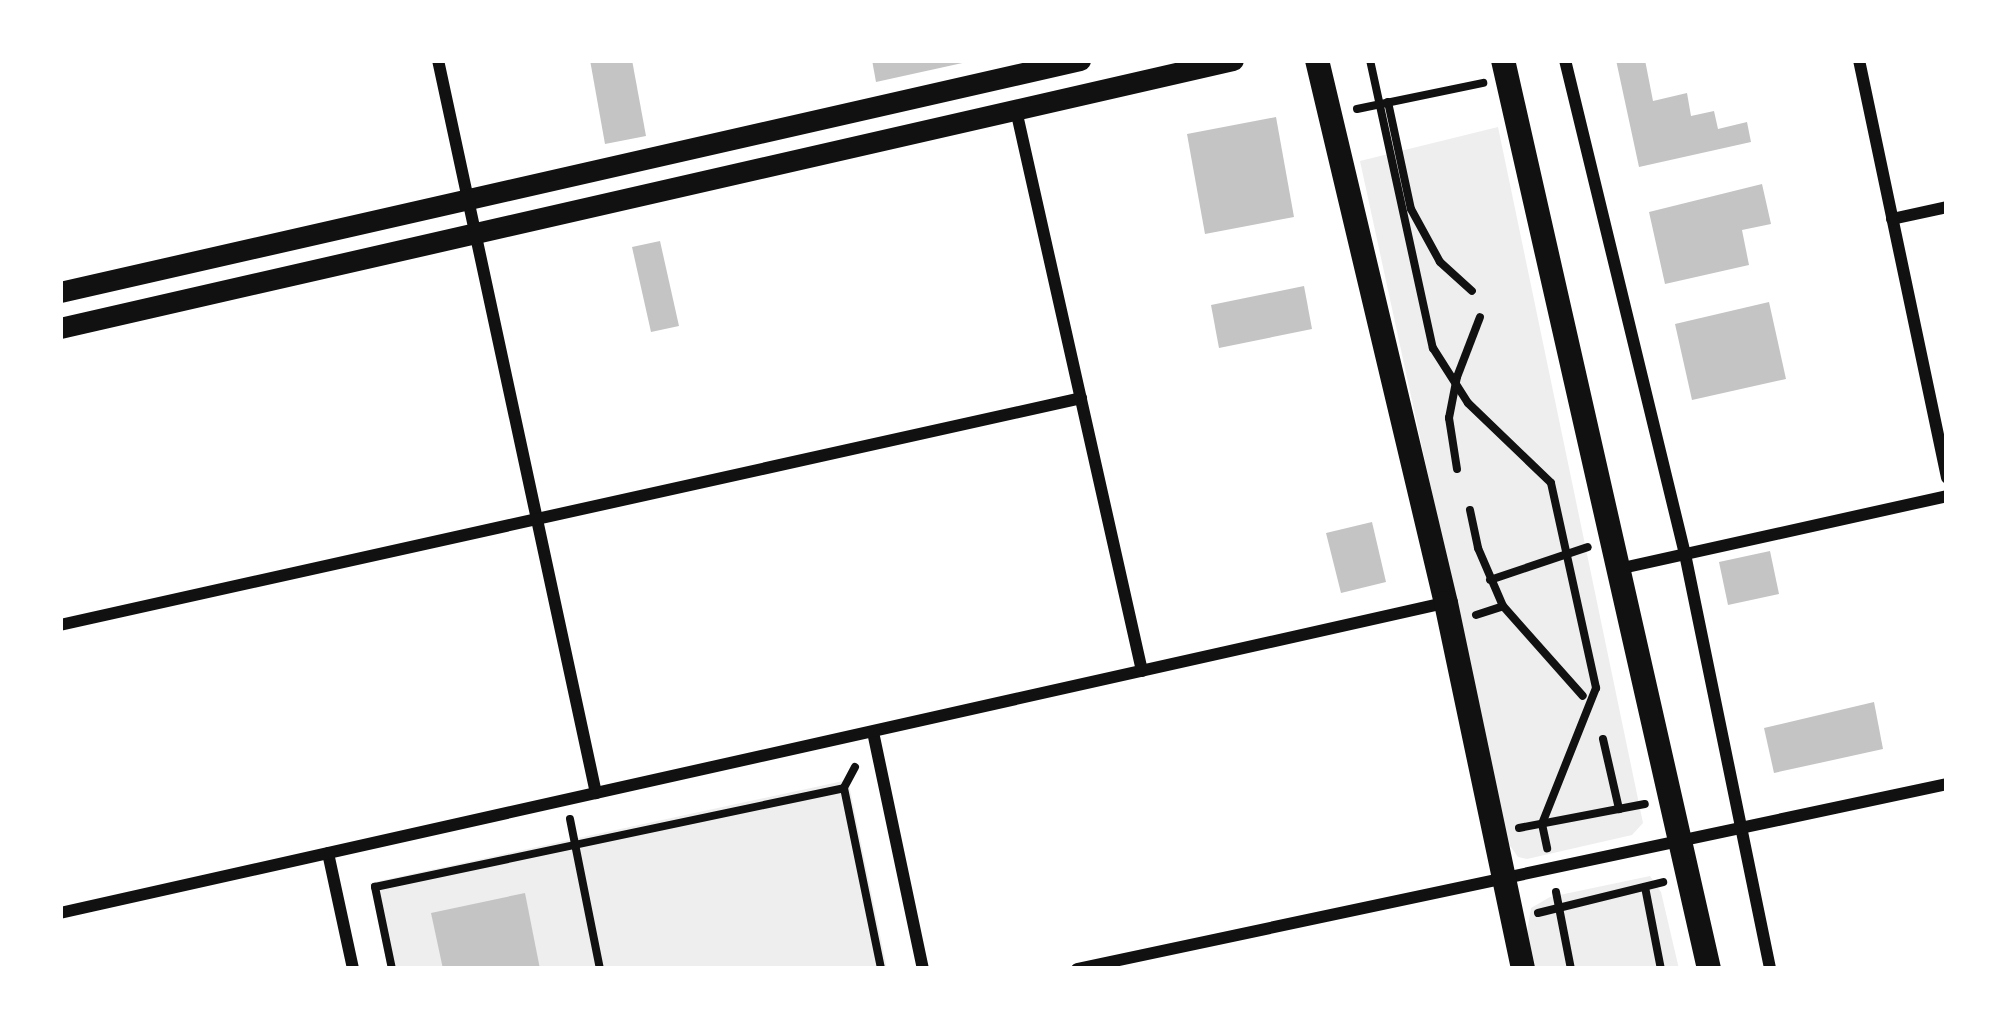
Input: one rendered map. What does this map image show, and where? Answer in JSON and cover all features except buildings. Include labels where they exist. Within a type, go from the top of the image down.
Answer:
[{"type":"main road","points":[[1317,60],[1446,603],[1522,969]]},
{"type":"main road","points":[[1505,69],[1709,969]]},
{"type":"street","points":[[438,60],[596,794]]},
{"type":"street","points":[[60,292],[467,200],[1005,68],[1080,60]]},
{"type":"street","points":[[60,328],[1233,60]]},
{"type":"street","points":[[1565,60],[1685,554],[1770,969]]},
{"type":"street","points":[[1859,60],[1947,478]]},
{"type":"street","points":[[1016,110],[1142,671]]},
{"type":"street","points":[[1892,219],[1947,207]]},
{"type":"street","points":[[60,625],[1081,398]]},
{"type":"street","points":[[1618,569],[1947,496]]},
{"type":"street","points":[[60,914],[1446,603]]},
{"type":"street","points":[[873,731],[923,969]]},
{"type":"street","points":[[1077,969],[1947,784]]},
{"type":"street","points":[[328,853],[353,969]]},
{"type":"path","points":[[1370,60],[1411,209],[1440,262],[1472,291]]},
{"type":"path","points":[[1330,115],[1505,69]]},
{"type":"path","points":[[1384,103],[1432,348],[1455,388],[1551,483],[1567,552],[1596,688],[1542,824],[1571,969]]},
{"type":"path","points":[[1457,470],[1449,418],[1480,317]]},
{"type":"path","points":[[1469,510],[1503,606],[1582,696]]},
{"type":"path","points":[[1490,580],[1612,541]]},
{"type":"path","points":[[1603,739],[1619,809]]},
{"type":"path","points":[[392,968],[375,886],[844,788],[881,969]]},
{"type":"path","points":[[1492,833],[1670,799]]},
{"type":"path","points":[[566,800],[600,969]]},
{"type":"path","points":[[1511,920],[1688,876]]},
{"type":"path","points":[[1645,886],[1661,969]]},
{"type":"shaded area","points":[[1498,127],[1643,823],[1632,835],[1527,859],[1518,857],[1508,843],[1360,161]]},
{"type":"shaded area","points":[[848,780],[887,969],[388,969],[370,883]]},
{"type":"shaded area","points":[[1650,876],[1661,892],[1679,969],[1536,969],[1527,932],[1531,908],[1550,897]]}]
